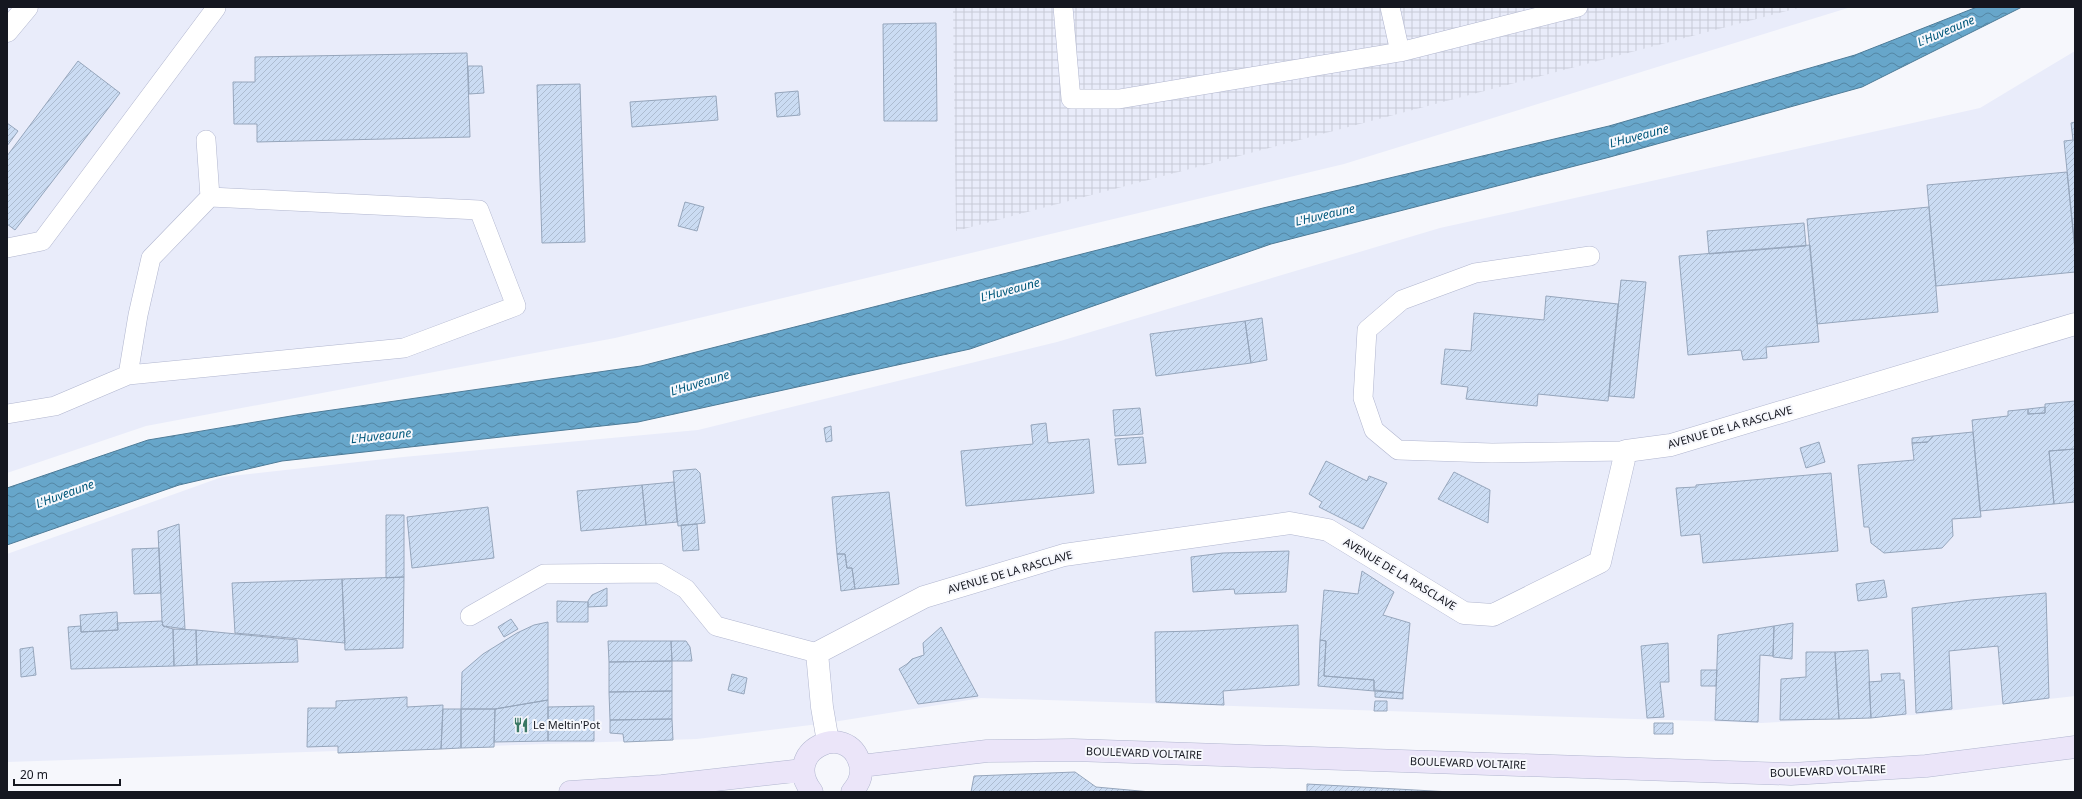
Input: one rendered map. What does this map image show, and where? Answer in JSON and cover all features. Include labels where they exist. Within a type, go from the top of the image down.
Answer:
[{"type":"main road","points":[[812,792],[804,778],[803,770],[805,760],[819,745],[828,742],[837,742],[846,745],[858,757],[861,766],[860,781],[852,792]]},
{"type":"main road","name":"BOULEVARD VOLTAIRE","points":[[861,766],[987,751],[1073,750],[1791,774],[1926,766],[2075,748]]},
{"type":"main road","points":[[570,792],[663,789],[803,770]]},
{"type":"street","points":[[7,31],[28,7]]},
{"type":"street","name":"AVENUE DE LA RASCLAVE","points":[[817,653],[924,597],[1064,555],[1290,522],[1328,530],[1464,613],[1493,615],[1600,562],[1626,451],[1671,445],[2075,324]]},
{"type":"street","points":[[817,653],[822,707],[828,742]]},
{"type":"lane","points":[[7,248],[42,241],[216,7]]},
{"type":"lane","points":[[1063,7],[1071,99],[1119,99],[1400,52],[1578,7]]},
{"type":"lane","points":[[1390,7],[1400,52]]},
{"type":"lane","points":[[128,375],[138,315],[151,258],[210,197],[206,140]]},
{"type":"lane","points":[[7,414],[55,406],[128,375],[404,348],[516,306],[479,210],[210,197]]},
{"type":"lane","points":[[1590,256],[1475,273],[1402,300],[1367,330],[1363,398],[1374,430],[1398,450],[1492,453],[1626,451]]},
{"type":"lane","points":[[470,616],[544,574],[659,573],[686,589],[716,626],[817,653]]},
{"type":"shaded area","points":[[7,7],[1851,7],[1344,164],[615,338],[146,426],[7,473]]},
{"type":"shaded area","points":[[953,7],[1802,7],[956,231]]},
{"type":"shaded area","points":[[2075,51],[2075,696],[1914,715],[1761,723],[981,698],[827,723],[697,739],[7,762],[7,554],[222,477],[403,457],[698,430],[1057,342],[1440,228],[1980,108]]},
{"type":"water","name":"L'Huveaune","points":[[1977,7],[2022,7],[1862,87],[1610,157],[1271,244],[970,349],[638,422],[282,461],[179,485],[7,545],[7,488],[148,440],[297,415],[641,366],[1263,208],[1609,126],[1855,55]]},
{"type":"building","points":[[936,23],[937,121],[884,121],[883,24]]},
{"type":"building","points":[[467,53],[470,137],[257,142],[257,124],[234,124],[233,82],[255,82],[255,57]]},
{"type":"building","points":[[78,61],[120,93],[15,230],[7,224],[7,156]]},
{"type":"building","points":[[468,66],[482,66],[484,93],[469,94]]},
{"type":"building","points":[[580,84],[585,242],[542,243],[537,85]]},
{"type":"building","points":[[798,91],[800,115],[777,117],[775,93]]},
{"type":"building","points":[[716,96],[718,120],[632,127],[630,102]]},
{"type":"building","points":[[2075,122],[2075,248],[2064,141],[2073,140],[2071,123]]},
{"type":"building","points":[[7,123],[18,131],[7,146]]},
{"type":"building","points":[[2067,172],[2075,251],[2075,272],[1936,286],[1927,185]]},
{"type":"building","points":[[685,202],[704,207],[697,231],[678,226]]},
{"type":"building","points":[[1929,207],[1938,312],[1817,324],[1807,219]]},
{"type":"building","points":[[1804,223],[1806,246],[1709,254],[1707,231]]},
{"type":"building","points":[[1810,245],[1819,342],[1766,347],[1767,358],[1743,360],[1741,350],[1688,355],[1679,256]]},
{"type":"building","points":[[1621,280],[1646,282],[1634,398],[1609,396]]},
{"type":"building","points":[[1546,296],[1618,304],[1608,401],[1538,394],[1537,406],[1466,399],[1468,387],[1441,384],[1445,349],[1471,351],[1474,313],[1544,320]]},
{"type":"building","points":[[1262,318],[1267,360],[1251,363],[1245,321]]},
{"type":"building","points":[[1245,321],[1251,363],[1156,376],[1150,334]]},
{"type":"building","points":[[2075,401],[2075,449],[2049,451],[2054,504],[1980,511],[1972,420],[2008,416],[2008,411],[2028,409],[2028,414],[2045,413],[2045,404]]},
{"type":"building","points":[[2045,407],[2045,413],[2028,414],[2028,409]]},
{"type":"building","points":[[1140,408],[1143,434],[1115,436],[1113,410]]},
{"type":"building","points":[[1046,423],[1048,443],[1089,439],[1094,493],[966,506],[961,451],[1033,444],[1031,425]]},
{"type":"building","points":[[831,426],[832,441],[826,442],[824,428]]},
{"type":"building","points":[[1973,432],[1981,517],[1952,519],[1953,536],[1942,548],[1884,553],[1871,543],[1869,527],[1864,527],[1858,465],[1914,460],[1912,443],[1928,442],[1933,436]]},
{"type":"building","points":[[1933,436],[1928,442],[1912,443],[1912,438]]},
{"type":"building","points":[[1143,437],[1146,463],[1118,465],[1115,439]]},
{"type":"building","points":[[1819,442],[1825,462],[1806,468],[1800,448]]},
{"type":"building","points":[[2075,449],[2075,502],[2054,504],[2049,451]]},
{"type":"building","points":[[1326,461],[1367,481],[1369,476],[1387,483],[1363,529],[1319,507],[1322,502],[1309,494]]},
{"type":"building","points":[[696,469],[700,473],[705,523],[678,526],[673,471]]},
{"type":"building","points":[[1454,472],[1490,490],[1488,523],[1438,499]]},
{"type":"building","points":[[1831,473],[1838,551],[1703,563],[1700,534],[1681,536],[1676,488]]},
{"type":"building","points":[[674,482],[677,522],[646,525],[642,485]]},
{"type":"building","points":[[642,485],[646,525],[581,531],[577,491]]},
{"type":"building","points":[[889,492],[899,584],[855,589],[852,568],[847,568],[845,554],[837,554],[832,497]]},
{"type":"building","points":[[488,507],[494,558],[412,568],[407,517]]},
{"type":"building","points":[[386,515],[404,515],[404,577],[386,578]]},
{"type":"building","points":[[179,524],[185,629],[163,626],[162,621],[158,531]]},
{"type":"building","points":[[697,524],[699,550],[683,551],[681,525]]},
{"type":"building","points":[[159,548],[161,593],[134,594],[132,549]]},
{"type":"building","points":[[1289,551],[1286,592],[1235,594],[1234,589],[1193,592],[1191,557],[1223,553]]},
{"type":"building","points":[[837,554],[845,554],[847,568],[852,568],[855,589],[841,591]]},
{"type":"building","points":[[1362,571],[1394,592],[1383,615],[1410,623],[1403,693],[1374,691],[1374,680],[1324,676],[1326,641],[1320,640],[1324,590],[1358,594]]},
{"type":"building","points":[[404,577],[403,648],[345,650],[342,579]]},
{"type":"building","points":[[342,579],[345,643],[235,633],[232,583]]},
{"type":"building","points":[[1884,580],[1887,597],[1858,601],[1856,584]]},
{"type":"building","points":[[607,588],[607,606],[588,607],[588,601],[592,595]]},
{"type":"building","points":[[2046,593],[2049,698],[2003,704],[1998,646],[1949,651],[1952,709],[1916,713],[1912,608],[1971,600]]},
{"type":"building","points":[[557,601],[588,602],[588,622],[557,622]]},
{"type":"building","points":[[117,612],[118,630],[81,632],[80,615]]},
{"type":"building","points":[[511,619],[518,629],[504,637],[498,627]]},
{"type":"building","points":[[162,621],[163,626],[173,629],[174,666],[71,669],[68,627],[81,626],[81,632],[118,630],[117,623]]},
{"type":"building","points":[[548,622],[548,700],[495,709],[461,709],[462,672],[483,654],[517,633],[534,625]]},
{"type":"building","points":[[1793,623],[1792,659],[1773,657],[1774,626]]},
{"type":"building","points":[[1298,625],[1299,685],[1223,691],[1224,705],[1156,702],[1155,632]]},
{"type":"building","points":[[1774,626],[1773,656],[1760,655],[1758,722],[1715,720],[1718,635]]},
{"type":"building","points":[[941,627],[978,696],[918,704],[899,669],[912,659],[924,655],[923,643]]},
{"type":"building","points":[[173,629],[196,630],[197,665],[174,666]]},
{"type":"building","points":[[196,630],[297,640],[298,662],[197,665]]},
{"type":"building","points":[[1320,640],[1326,641],[1324,676],[1374,680],[1374,691],[1318,686]]},
{"type":"building","points":[[608,641],[671,641],[672,661],[609,662]]},
{"type":"building","points":[[671,641],[686,641],[690,647],[692,661],[672,661]]},
{"type":"building","points":[[1668,643],[1669,682],[1660,682],[1664,717],[1647,718],[1641,646]]},
{"type":"building","points":[[33,647],[36,675],[21,677],[20,649]]},
{"type":"building","points":[[1868,650],[1871,718],[1839,719],[1835,652]]},
{"type":"building","points":[[1806,652],[1835,652],[1839,719],[1780,720],[1781,679],[1806,677]]},
{"type":"building","points":[[672,661],[672,691],[609,692],[609,662]]},
{"type":"building","points":[[1701,670],[1717,670],[1716,686],[1701,686]]},
{"type":"building","points":[[1900,673],[1900,680],[1904,680],[1906,714],[1871,718],[1869,682],[1882,681],[1881,674]]},
{"type":"building","points":[[732,674],[747,678],[744,694],[728,690]]},
{"type":"building","points":[[1375,690],[1403,693],[1403,699],[1375,697]]},
{"type":"building","points":[[672,691],[672,719],[610,720],[609,692]]},
{"type":"building","points":[[407,697],[407,707],[443,705],[441,749],[338,753],[338,746],[307,747],[308,708],[336,708],[336,701]]},
{"type":"building","name":"Le Meltin'Pot","points":[[548,700],[548,741],[494,742],[495,709]]},
{"type":"building","points":[[1375,701],[1387,701],[1387,711],[1374,711]]},
{"type":"building","points":[[594,706],[594,741],[548,741],[548,707]]},
{"type":"building","points":[[443,709],[461,709],[461,748],[441,749]]},
{"type":"building","points":[[461,709],[495,709],[494,747],[461,748]]},
{"type":"building","points":[[672,719],[673,740],[624,742],[623,734],[610,733],[610,720]]},
{"type":"building","points":[[1654,723],[1673,723],[1673,734],[1654,734]]},
{"type":"building","points":[[1075,772],[1096,787],[1151,792],[971,792],[974,776]]},
{"type":"building","points":[[1307,784],[1451,792],[1307,792]]},
{"type":"place","name":"Le Meltin'Pot","points":[[521,725]]}]
